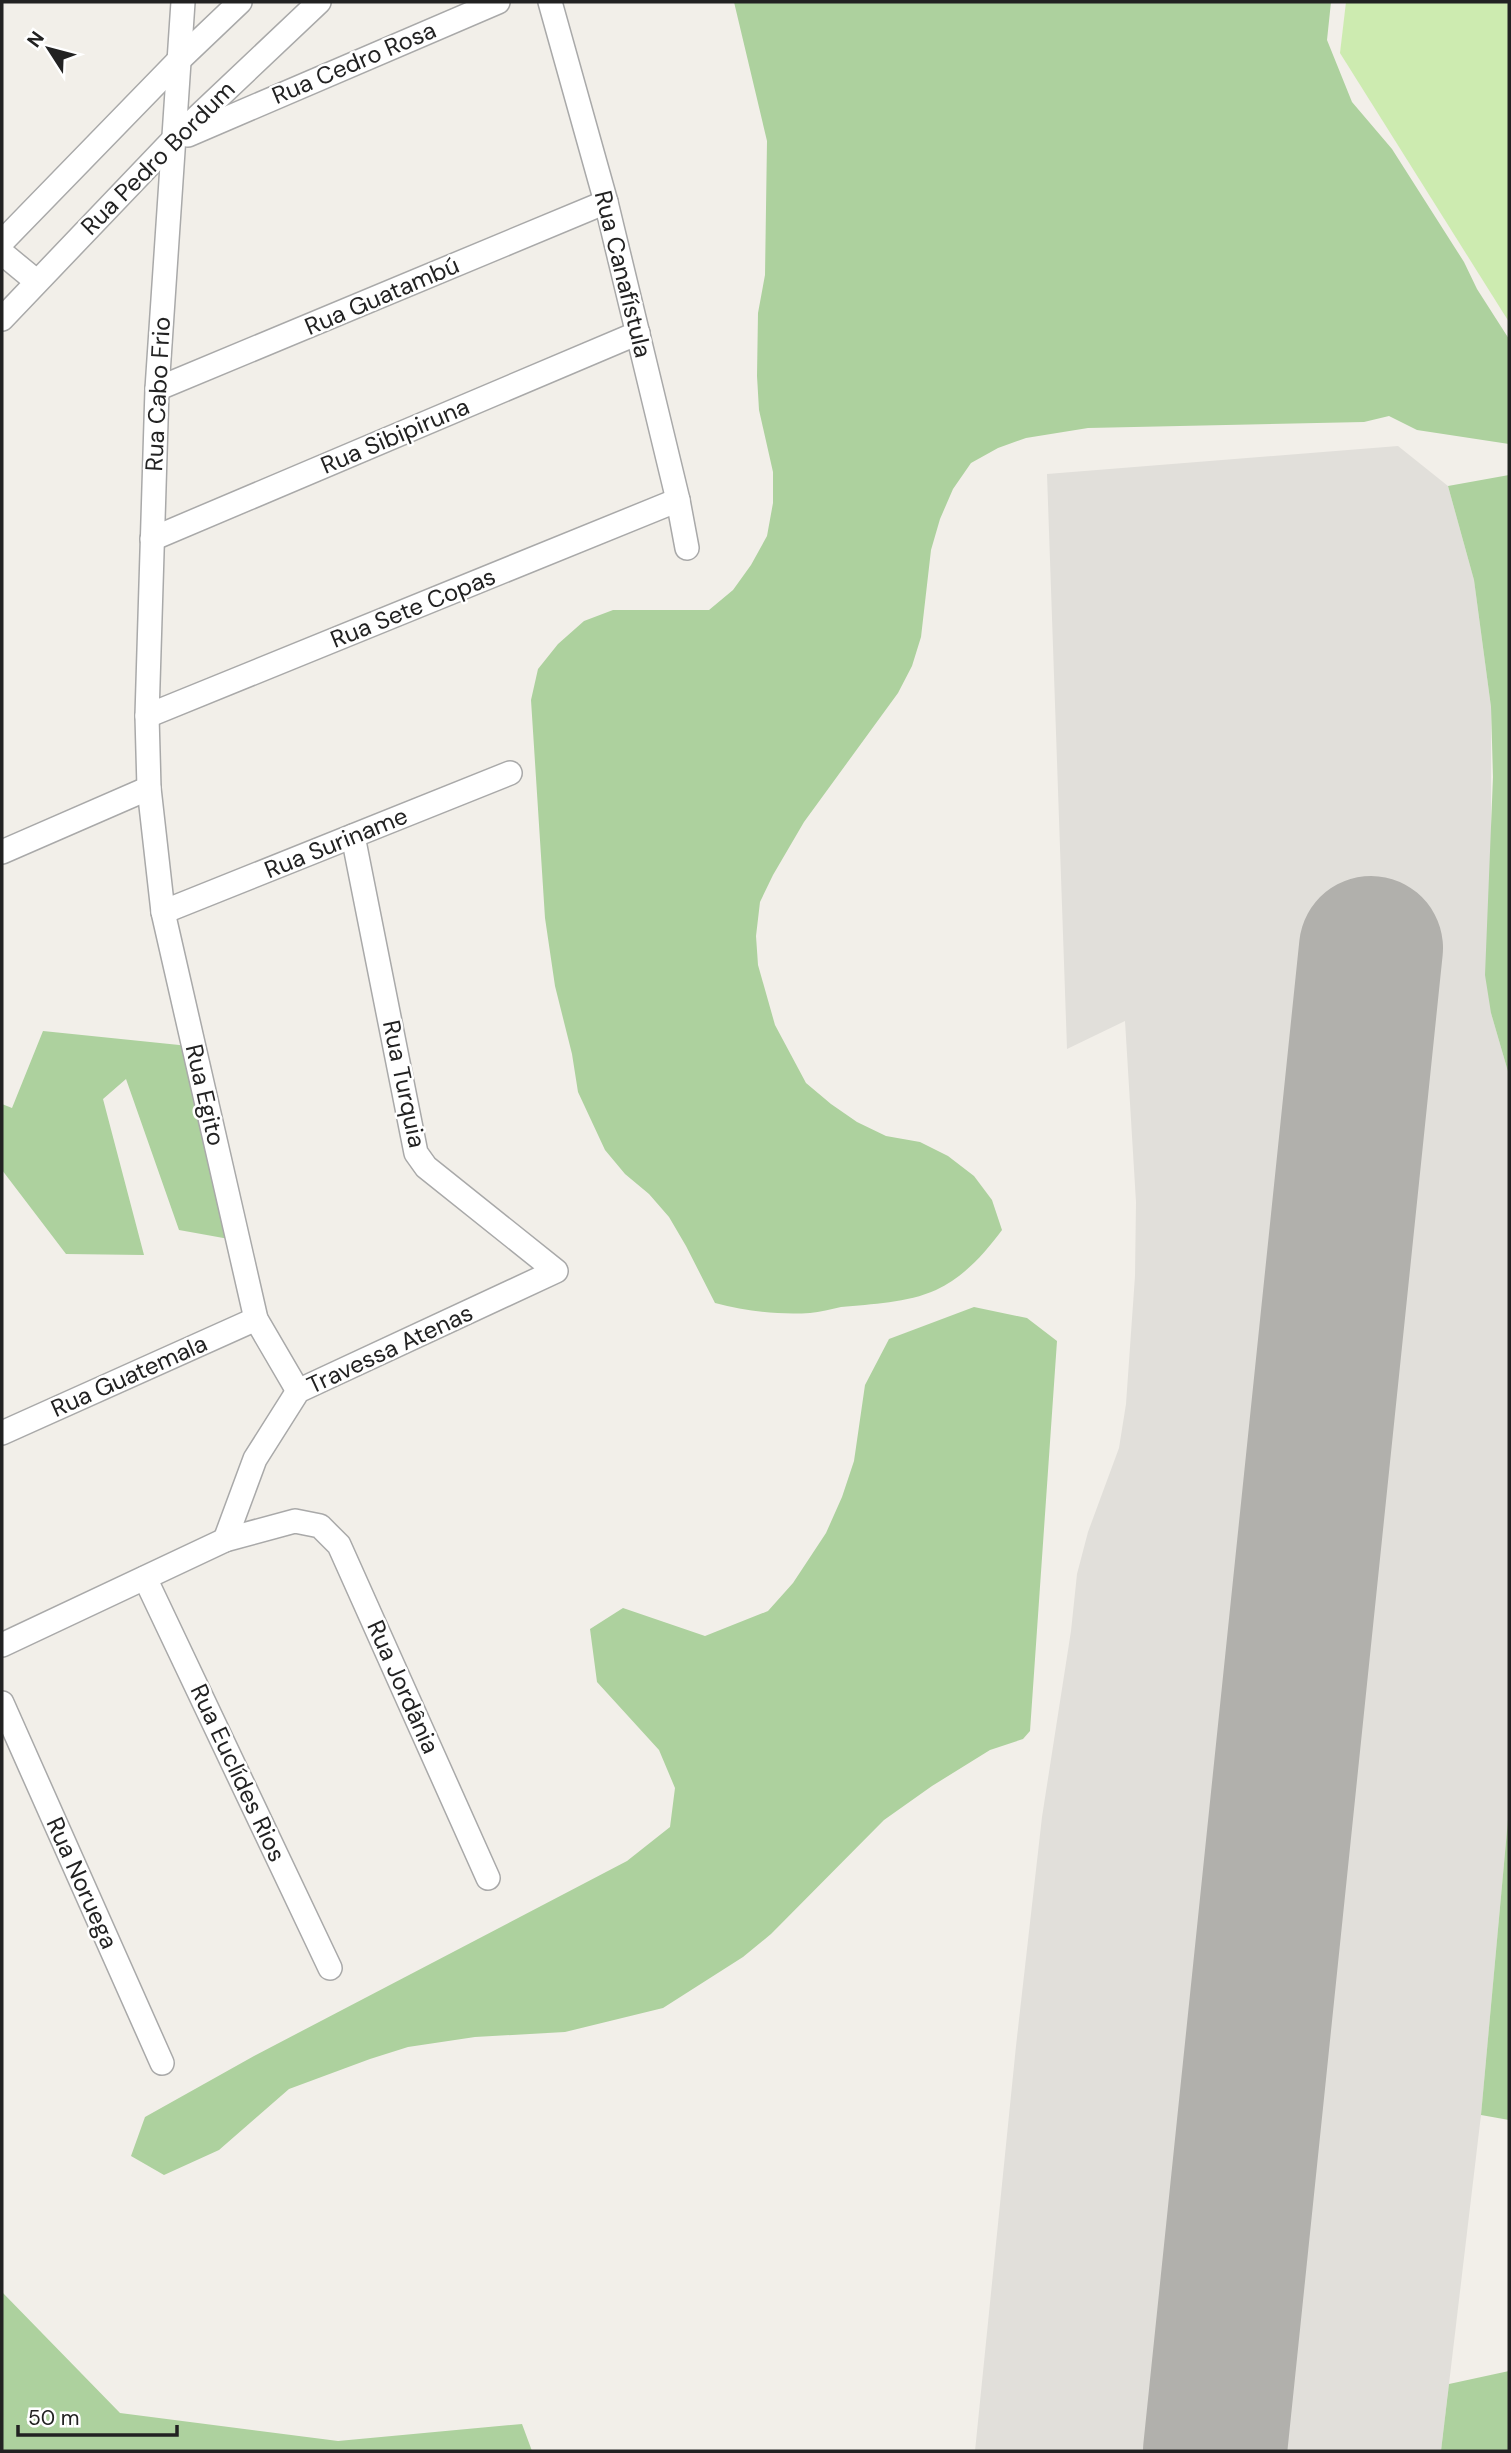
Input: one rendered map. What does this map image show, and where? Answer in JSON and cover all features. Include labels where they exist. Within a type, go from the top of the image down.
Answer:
[{"type":"street","name":"Rua Cabo Frio","points":[[149,788],[147,716],[157,389],[183,2]]},
{"type":"street","points":[[2,242],[178,61],[240,2]]},
{"type":"street","name":"Rua Pedro Bordum","points":[[2,319],[172,141],[319,2]]},
{"type":"street","name":"Rua Cedro Rosa","points":[[172,141],[498,2]]},
{"type":"street","name":"Rua Canafístula","points":[[550,2],[606,202],[678,500],[687,548]]},
{"type":"street","name":"Rua Guatambú","points":[[157,389],[606,202]]},
{"type":"street","points":[[2,253],[36,281]]},
{"type":"street","name":"Rua Sibipiruna","points":[[152,539],[638,333]]},
{"type":"street","name":"Rua Sete Copas","points":[[147,716],[678,500]]},
{"type":"street","name":"Rua Suriname","points":[[163,912],[510,774]]},
{"type":"street","points":[[2,852],[149,788]]},
{"type":"street","name":"Rua Egito","points":[[149,788],[163,912],[256,1319],[298,1391]]},
{"type":"street","name":"Rua Turquia","points":[[353,836],[416,1153],[426,1167],[556,1271]]},
{"type":"street","name":"Travessa Atenas","points":[[225,1540],[256,1459],[298,1391],[556,1271]]},
{"type":"street","name":"Rua Guatemala","points":[[3,1428],[256,1319]]},
{"type":"street","name":"Rua Jordânia","points":[[225,1540],[295,1521],[320,1525],[339,1545],[488,1878]]},
{"type":"street","points":[[2,1646],[225,1540]]},
{"type":"street","name":"Rua Euclídes Rios","points":[[145,1578],[330,1968]]},
{"type":"street","name":"Rua Noruega","points":[[2,1703],[162,2063]]},
{"type":"shaded area","points":[[1398,446],[1448,486],[1474,580],[1491,707],[1491,1013],[1509,1075],[1509,1809],[1481,2115],[1441,2451],[975,2451],[1042,1817],[1071,1631],[1077,1574],[1088,1532],[1119,1448],[1126,1404],[1135,1276],[1136,1202],[1125,1021],[1067,1049],[1047,474]]},
{"type":"green space","points":[[734,2],[1331,2],[1327,40],[1352,102],[1392,149],[1509,339],[1509,444],[1417,430],[1389,416],[1364,422],[1088,428],[1026,438],[998,448],[971,463],[953,489],[940,519],[931,550],[921,637],[912,666],[898,693],[804,822],[773,875],[760,902],[756,936],[758,965],[775,1025],[806,1083],[857,1122],[886,1136],[920,1142],[948,1156],[974,1176],[992,1200],[1002,1230],[973,1264],[956,1279],[936,1290],[901,1300],[810,1313],[762,1312],[715,1303],[669,1217],[649,1194],[625,1174],[605,1150],[578,1092],[572,1054],[555,986],[545,918],[531,700],[538,669],[558,644],[584,621],[613,610],[709,610],[733,590],[767,536],[773,503],[773,472],[759,410],[757,376],[758,313],[765,275],[767,141]]},
{"type":"green space","points":[[1346,2],[1509,2],[1509,322],[1340,53]]},
{"type":"green space","points":[[1509,475],[1509,1075],[1491,1013],[1485,975],[1493,777],[1491,707],[1474,580],[1448,486]]},
{"type":"green space","points":[[43,1031],[189,1046],[229,1239],[179,1230],[126,1079],[103,1099],[144,1255],[66,1254],[2,1170],[2,1104],[12,1108]]},
{"type":"green space","points":[[974,1307],[1027,1318],[1057,1341],[1030,1731],[1023,1739],[990,1750],[884,1820],[771,1934],[743,1957],[663,2008],[565,2032],[475,2037],[408,2047],[289,2089],[219,2150],[164,2175],[131,2156],[145,2117],[254,2056],[627,1861],[670,1827],[675,1788],[659,1750],[597,1682],[590,1629],[623,1608],[705,1636],[768,1611],[793,1583],[826,1533],[854,1461],[865,1385],[889,1339]]},
{"type":"green space","points":[[1509,1809],[1509,2120],[1481,2115]]},
{"type":"green space","points":[[2,2292],[120,2413],[338,2441],[522,2424],[532,2451],[2,2451]]},
{"type":"green space","points":[[1509,2371],[1509,2451],[1441,2451],[1449,2384]]},
{"type":"runway","points":[[1215,2451],[1371,948]]}]
